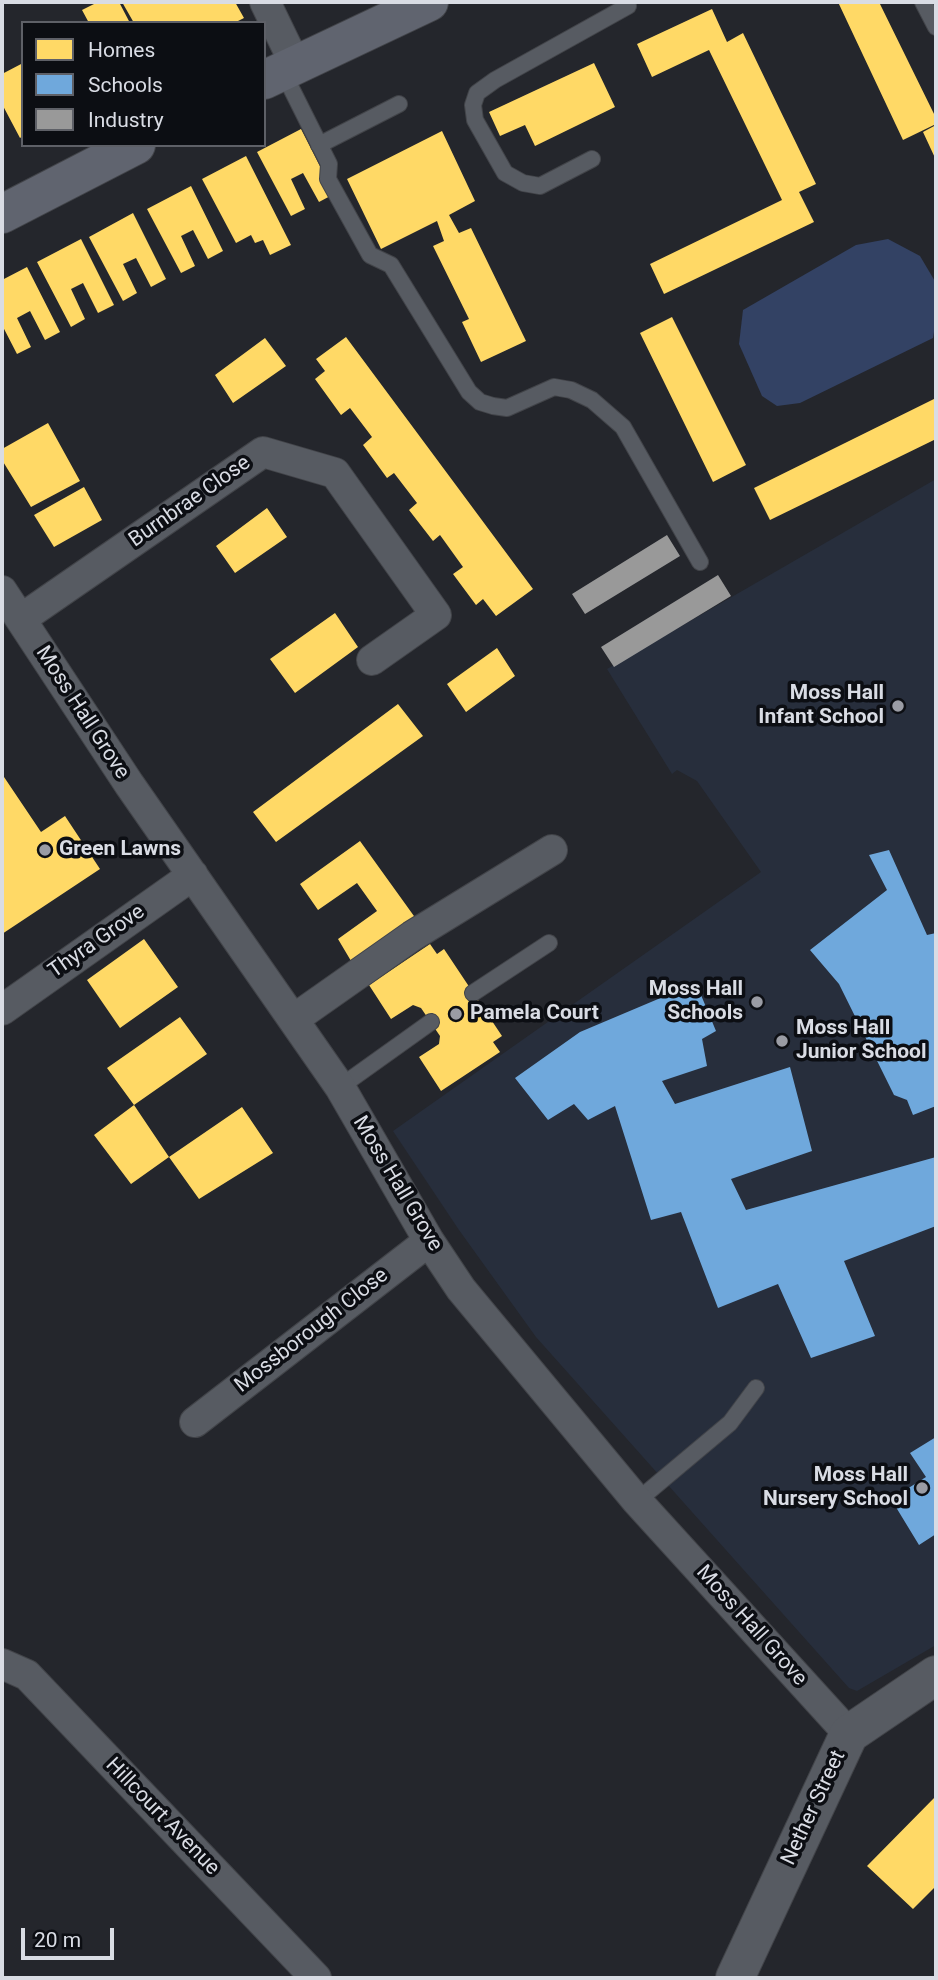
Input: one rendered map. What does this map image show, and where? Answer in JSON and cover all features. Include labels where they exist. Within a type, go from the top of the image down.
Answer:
[{"type":"main road","points":[[280,71],[429,2]]},
{"type":"main road","points":[[2,214],[132,147]]},
{"type":"street","points":[[265,2],[280,71]]},
{"type":"street","name":"Burnbrae Close","points":[[21,619],[263,452],[335,473],[436,615],[372,660]]},
{"type":"street","name":"Moss Hall Grove","points":[[2,591],[121,773],[340,1087],[429,1241],[461,1289],[637,1501],[849,1734]]},
{"type":"street","points":[[294,1019],[412,936],[552,850]]},
{"type":"street","name":"Thyra Grove","points":[[2,1010],[193,875]]},
{"type":"street","name":"Mossborough Close","points":[[195,1422],[429,1241]]},
{"type":"street","name":"Hillcourt Avenue","points":[[2,1664],[27,1675],[316,1978]]},
{"type":"street","name":"Nether Street","points":[[734,1978],[849,1734],[936,1675]]},
{"type":"lane","points":[[923,2],[936,27]]},
{"type":"lane","points":[[592,159],[540,186],[523,183],[505,173],[475,120],[473,105],[477,93],[495,80],[628,6]]},
{"type":"lane","points":[[280,71],[329,164],[328,179],[370,255],[391,265],[469,392],[480,402],[507,408],[554,387],[571,390],[592,400],[623,427],[700,562]]},
{"type":"lane","points":[[320,145],[399,104]]},
{"type":"lane","points":[[474,993],[549,943]]},
{"type":"lane","points":[[340,1087],[430,1022]]},
{"type":"lane","points":[[637,1501],[730,1423],[756,1388]]},
{"type":"shaded area","points":[[888,239],[920,256],[936,283],[933,338],[800,403],[777,406],[762,396],[739,344],[743,310],[856,245]]},
{"type":"shaded area","name":"Moss Hall Schools","points":[[936,479],[936,1645],[857,1691],[849,1688],[536,1337],[459,1230],[393,1131],[761,872],[697,781],[677,770],[672,774],[607,669]]},
{"type":"building: Homes","points":[[98,2],[119,2],[129,21],[88,21],[82,10]]},
{"type":"building: Homes","points":[[122,2],[235,2],[244,18],[238,21],[133,21]]},
{"type":"building: Homes","points":[[838,2],[879,2],[936,118],[936,124],[903,140]]},
{"type":"building: Homes","points":[[712,9],[727,42],[743,33],[816,184],[799,192],[814,222],[664,294],[650,264],[782,200],[709,50],[652,77],[637,44]]},
{"type":"building: Homes","points":[[594,63],[615,107],[535,146],[525,125],[500,136],[489,112]]},
{"type":"building: Homes","points":[[21,64],[20,138],[2,104],[2,74]]},
{"type":"building: Homes","points":[[936,125],[936,160],[923,132]]},
{"type":"building: Homes","points":[[301,129],[334,194],[319,202],[303,173],[291,179],[305,209],[291,216],[257,152]]},
{"type":"building: Homes","points":[[442,131],[475,201],[449,215],[459,233],[471,228],[526,341],[481,362],[462,322],[469,319],[433,246],[444,241],[437,221],[381,249],[347,179]]},
{"type":"building: Homes","points":[[246,156],[291,245],[270,255],[263,240],[255,243],[251,235],[236,243],[202,179]]},
{"type":"building: Homes","points":[[191,186],[223,251],[208,259],[193,230],[181,236],[195,266],[181,273],[147,209]]},
{"type":"building: Homes","points":[[133,213],[166,279],[151,287],[136,258],[123,264],[137,293],[123,301],[89,237]]},
{"type":"building: Homes","points":[[81,239],[114,305],[98,313],[83,283],[71,289],[85,319],[71,327],[37,262]]},
{"type":"building: Homes","points":[[27,267],[60,332],[45,340],[30,311],[17,318],[31,347],[17,354],[2,325],[2,280]]},
{"type":"building: Homes","points":[[672,317],[746,465],[713,482],[640,333]]},
{"type":"building: Homes","points":[[346,337],[533,589],[496,616],[483,599],[476,605],[453,574],[463,567],[440,535],[433,541],[409,510],[417,503],[394,473],[387,478],[363,445],[372,437],[350,408],[341,415],[315,379],[325,371],[316,359]]},
{"type":"building: Homes","points":[[265,338],[286,366],[233,403],[215,375]]},
{"type":"building: Homes","points":[[936,398],[936,439],[770,520],[754,488]]},
{"type":"building: Homes","points":[[48,423],[80,481],[31,507],[2,460],[2,449]]},
{"type":"building: Homes","points":[[84,487],[102,520],[54,547],[34,515]]},
{"type":"building: Homes","points":[[267,508],[287,537],[235,573],[216,546]]},
{"type":"building: Homes","points":[[335,613],[358,647],[295,693],[270,659]]},
{"type":"building: Homes","points":[[497,648],[515,676],[466,712],[447,684]]},
{"type":"building: Homes","points":[[398,704],[423,736],[276,842],[253,812]]},
{"type":"building: Homes","name":"Green Lawns","points":[[2,774],[41,832],[65,816],[100,869],[2,934]]},
{"type":"building: Homes","points":[[360,841],[419,923],[354,966],[338,939],[377,911],[357,883],[318,910],[300,884]]},
{"type":"building: Homes","points":[[144,939],[178,987],[120,1028],[87,980]]},
{"type":"building: Homes","name":"Pamela Court","points":[[430,944],[437,954],[444,949],[502,1036],[493,1042],[500,1052],[441,1091],[419,1057],[439,1044],[440,1036],[421,1008],[413,1005],[391,1019],[369,985]]},
{"type":"building: Homes","points":[[180,1017],[207,1054],[134,1105],[107,1068]]},
{"type":"building: Homes","points":[[134,1105],[169,1157],[131,1184],[94,1135]]},
{"type":"building: Homes","points":[[242,1107],[273,1153],[199,1199],[169,1157]]},
{"type":"building: Homes","points":[[936,1796],[936,1886],[913,1909],[867,1866]]},
{"type":"building: Schools","points":[[889,850],[927,935],[936,933],[936,1106],[913,1115],[907,1100],[894,1095],[839,984],[810,950],[887,890],[869,855]]},
{"type":"building: Schools","points":[[696,983],[716,1031],[702,1039],[707,1066],[662,1081],[675,1104],[790,1067],[812,1151],[731,1179],[746,1210],[936,1157],[936,1226],[844,1261],[875,1336],[811,1358],[778,1284],[718,1308],[681,1212],[651,1220],[615,1106],[588,1120],[574,1104],[548,1120],[515,1078],[580,1032]]},
{"type":"building: Schools","name":"Moss Hall Nursery School","points":[[936,1437],[936,1534],[919,1545],[891,1499],[926,1477],[910,1453]]},
{"type":"building: Industry","points":[[667,535],[680,556],[585,614],[572,594]]},
{"type":"building: Industry","points":[[718,575],[731,596],[614,667],[601,647]]},
{"type":"place","name":"Moss Hall Infant School","points":[[898,706]]},
{"type":"place","name":"Green Lawns","points":[[45,850]]},
{"type":"place","name":"Moss Hall Schools","points":[[757,1002]]},
{"type":"place","name":"Pamela Court","points":[[456,1014]]},
{"type":"place","name":"Moss Hall Junior School","points":[[782,1041]]},
{"type":"place","name":"Moss Hall Nursery School","points":[[922,1488]]}]
